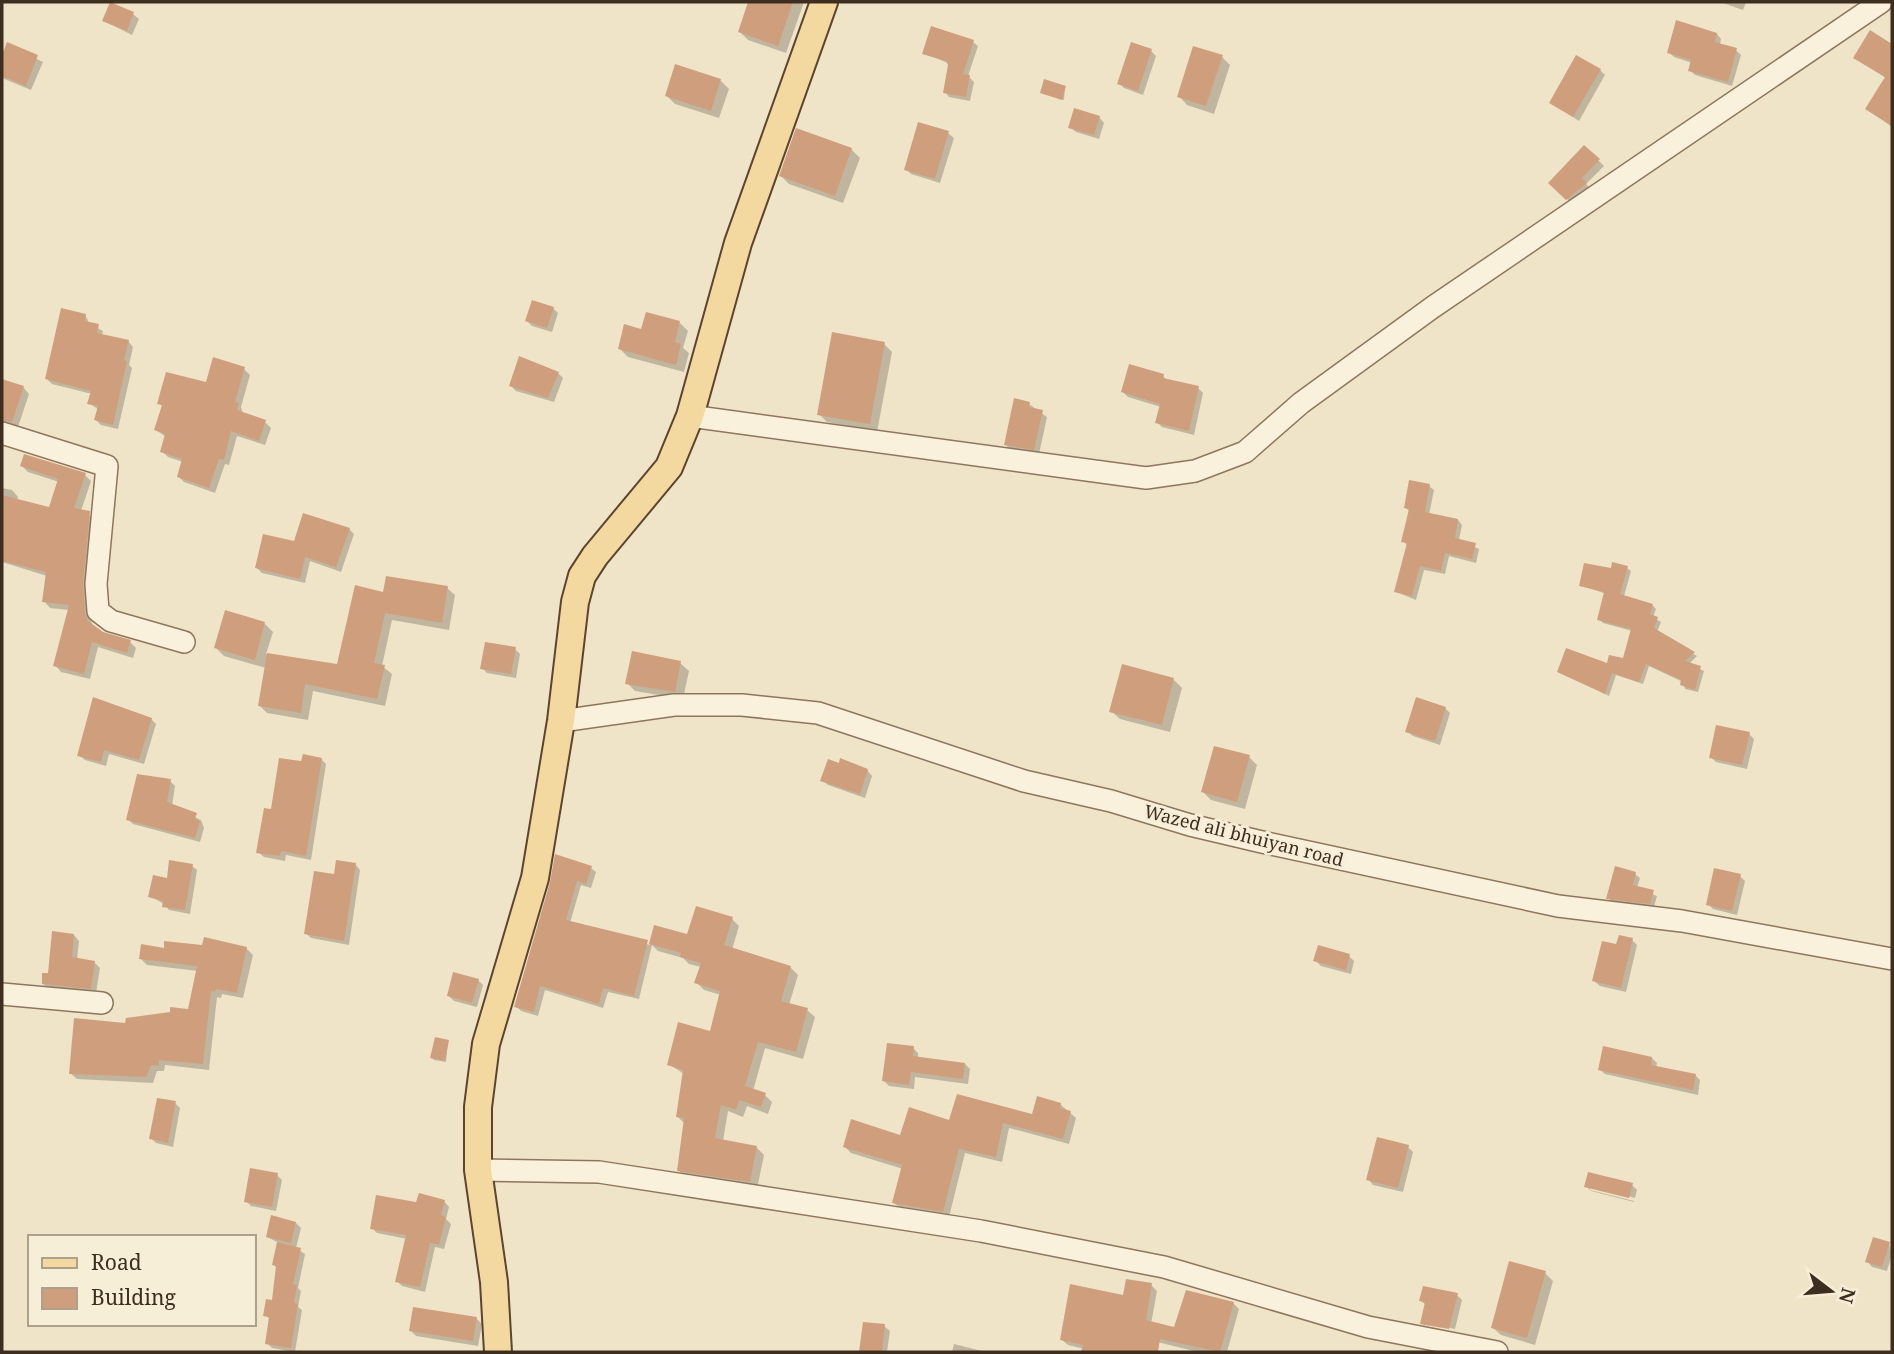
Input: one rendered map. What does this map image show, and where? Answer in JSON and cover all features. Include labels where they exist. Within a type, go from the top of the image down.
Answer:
[{"type":"main road","points":[[498,1352],[494,1282],[478,1170],[478,1107],[486,1044],[535,878],[561,720],[575,602],[582,576],[595,556],[669,467],[690,416],[738,243],[824,2]]},
{"type":"street","points":[[690,416],[1146,478],[1195,471],[1245,452],[1301,403],[1433,307],[1881,2]]},
{"type":"street","points":[[2,433],[107,466],[96,584],[98,611],[111,621],[184,642]]},
{"type":"street","name":"Wazed ali bhuiyan road","points":[[561,720],[674,705],[742,705],[818,713],[1024,781],[1111,801],[1190,825],[1250,839],[1558,906],[1682,921],[1892,959]]},
{"type":"street","points":[[2,994],[102,1003]]},
{"type":"street","points":[[478,1170],[600,1172],[981,1231],[1164,1267],[1368,1326],[1497,1352]]},
{"type":"building","points":[[110,2],[134,12],[127,31],[102,21]]},
{"type":"building","points":[[748,2],[793,2],[778,46],[738,32]]},
{"type":"building","points":[[1676,20],[1717,33],[1715,42],[1737,48],[1728,82],[1688,71],[1691,60],[1667,53]]},
{"type":"building","points":[[931,26],[974,40],[963,74],[970,75],[966,97],[943,93],[948,65],[946,61],[922,54]]},
{"type":"building","points":[[1870,30],[1892,44],[1892,126],[1865,109],[1885,77],[1853,58]]},
{"type":"building","points":[[7,42],[38,55],[26,86],[2,76],[2,55]]},
{"type":"building","points":[[1131,42],[1152,49],[1138,91],[1117,84]]},
{"type":"building","points":[[1193,46],[1223,55],[1206,106],[1177,97]]},
{"type":"building","points":[[1576,55],[1601,69],[1573,117],[1549,103]]},
{"type":"building","points":[[675,64],[721,79],[711,111],[665,96]]},
{"type":"building","points":[[1044,79],[1066,86],[1062,100],[1040,93]]},
{"type":"building","points":[[1074,108],[1100,116],[1094,135],[1068,128]]},
{"type":"building","points":[[918,122],[949,131],[935,179],[904,170]]},
{"type":"building","points":[[796,128],[852,148],[835,196],[779,176]]},
{"type":"building","points":[[1584,145],[1600,159],[1582,178],[1587,183],[1566,200],[1548,183]]},
{"type":"building","points":[[532,300],[554,307],[547,328],[525,321]]},
{"type":"building","points":[[61,308],[86,314],[85,321],[99,324],[97,333],[129,340],[113,425],[94,420],[98,406],[87,404],[91,391],[45,379]]},
{"type":"building","points":[[646,312],[680,321],[675,342],[681,344],[676,365],[618,349],[624,324],[641,329]]},
{"type":"building","points":[[832,332],[885,342],[870,424],[817,415]]},
{"type":"building","points":[[519,356],[559,372],[548,398],[509,386]]},
{"type":"building","points":[[213,357],[245,367],[235,402],[239,403],[237,410],[266,420],[259,441],[231,431],[224,460],[219,459],[209,488],[177,477],[182,459],[160,452],[165,434],[154,430],[162,405],[157,404],[166,372],[206,382]]},
{"type":"building","points":[[1129,364],[1164,374],[1163,378],[1199,386],[1189,431],[1155,423],[1160,404],[1121,392]]},
{"type":"building","points":[[2,379],[24,386],[12,422],[2,420]]},
{"type":"building","points":[[1014,398],[1030,402],[1029,407],[1043,410],[1034,450],[1004,445]]},
{"type":"building","points":[[24,454],[86,473],[74,508],[90,511],[83,583],[85,613],[88,621],[103,632],[131,640],[127,653],[92,642],[84,674],[53,666],[69,605],[42,602],[46,572],[2,561],[2,495],[49,507],[58,479],[20,466]]},
{"type":"building","points":[[1409,480],[1430,484],[1425,512],[1458,519],[1455,538],[1476,543],[1472,559],[1445,553],[1441,571],[1420,566],[1412,596],[1394,592],[1407,543],[1401,542],[1409,509],[1404,508]]},
{"type":"building","points":[[303,513],[350,528],[336,567],[305,557],[300,579],[255,568],[263,534],[294,541]]},
{"type":"building","points":[[1612,562],[1628,566],[1620,594],[1653,604],[1650,614],[1658,617],[1654,628],[1695,652],[1685,661],[1701,666],[1695,690],[1680,685],[1681,680],[1646,664],[1639,682],[1612,673],[1605,694],[1557,672],[1566,648],[1607,663],[1609,655],[1623,658],[1631,629],[1597,620],[1604,592],[1579,586],[1584,563],[1611,568]]},
{"type":"building","points":[[386,576],[448,586],[442,623],[385,613],[374,663],[385,665],[377,699],[305,684],[301,713],[258,706],[267,653],[337,664],[355,585],[383,592]]},
{"type":"building","points":[[225,610],[265,622],[255,660],[214,648]]},
{"type":"building","points":[[485,642],[516,647],[511,674],[480,669]]},
{"type":"building","points":[[632,651],[681,661],[675,692],[625,684]]},
{"type":"building","points":[[1122,664],[1174,678],[1162,725],[1109,712]]},
{"type":"building","points":[[93,697],[152,718],[139,760],[104,750],[101,762],[77,756]]},
{"type":"building","points":[[1416,697],[1446,707],[1435,741],[1405,732]]},
{"type":"building","points":[[1716,725],[1750,732],[1742,765],[1709,758]]},
{"type":"building","points":[[1214,746],[1250,755],[1237,802],[1201,792]]},
{"type":"building","points":[[303,754],[322,758],[306,856],[281,851],[280,856],[256,853],[264,808],[271,809],[279,758],[301,761]]},
{"type":"building","points":[[840,758],[868,769],[860,794],[820,781],[828,759],[839,763]]},
{"type":"building","points":[[137,774],[171,779],[167,802],[197,813],[195,819],[200,821],[195,838],[126,820]]},
{"type":"building","points":[[555,854],[592,866],[586,884],[577,881],[566,920],[648,940],[634,996],[603,988],[599,1004],[540,986],[534,1012],[514,1007],[550,882]]},
{"type":"building","points":[[169,860],[193,864],[185,910],[162,907],[163,901],[148,897],[153,875],[167,878]]},
{"type":"building","points":[[336,860],[356,863],[344,941],[304,934],[314,871],[334,874]]},
{"type":"building","points":[[1615,866],[1636,872],[1633,885],[1654,890],[1650,904],[1606,899]]},
{"type":"building","points":[[1714,868],[1741,874],[1732,911],[1706,905]]},
{"type":"building","points":[[696,906],[733,917],[724,945],[791,966],[781,1001],[808,1008],[796,1052],[758,1042],[745,1086],[766,1093],[761,1107],[739,1100],[736,1110],[721,1105],[715,1138],[757,1146],[750,1182],[677,1171],[684,1118],[676,1117],[683,1070],[667,1065],[678,1022],[710,1031],[720,991],[694,983],[701,963],[680,957],[681,953],[649,944],[654,925],[687,934]]},
{"type":"building","points":[[52,931],[74,934],[72,957],[95,961],[91,989],[42,984],[42,973],[48,973]]},
{"type":"building","points":[[1619,935],[1633,938],[1621,988],[1592,981],[1602,941],[1616,944]]},
{"type":"building","points":[[204,937],[247,947],[237,993],[216,989],[215,992],[211,991],[203,1064],[159,1060],[159,1066],[151,1065],[146,1077],[69,1074],[74,1018],[125,1023],[126,1018],[170,1012],[170,1007],[188,1009],[197,966],[139,959],[141,944],[164,948],[164,941],[202,945]]},
{"type":"building","points":[[1318,945],[1350,954],[1346,970],[1313,961]]},
{"type":"building","points":[[453,972],[479,979],[472,1003],[447,996]]},
{"type":"building","points":[[435,1037],[449,1040],[445,1061],[430,1058]]},
{"type":"building","points":[[887,1043],[914,1046],[913,1056],[965,1063],[963,1079],[911,1072],[909,1085],[882,1081]]},
{"type":"building","points":[[1603,1046],[1652,1057],[1651,1065],[1696,1074],[1693,1090],[1598,1070]]},
{"type":"building","points":[[957,1094],[1032,1114],[1037,1096],[1061,1103],[1060,1108],[1071,1111],[1063,1139],[1003,1123],[996,1157],[959,1149],[943,1212],[892,1203],[902,1165],[843,1147],[851,1119],[900,1135],[909,1107],[949,1120]]},
{"type":"building","points":[[157,1098],[176,1101],[168,1143],[149,1139]]},
{"type":"building","points":[[1377,1137],[1409,1145],[1398,1188],[1366,1180]]},
{"type":"building","points":[[250,1168],[278,1173],[272,1207],[244,1202]]},
{"type":"building","points":[[1588,1172],[1633,1183],[1629,1198],[1584,1187]]},
{"type":"building","points":[[419,1193],[445,1200],[441,1215],[446,1217],[439,1245],[430,1243],[420,1287],[395,1282],[406,1235],[370,1229],[376,1195],[416,1202]]},
{"type":"building","points":[[271,1215],[296,1222],[291,1243],[266,1237]]},
{"type":"building","points":[[1873,1237],[1890,1242],[1882,1267],[1865,1262]]},
{"type":"building","points":[[277,1242],[301,1248],[293,1284],[297,1285],[294,1303],[298,1304],[291,1348],[265,1344],[269,1317],[263,1316],[266,1299],[272,1300],[276,1266],[272,1265]]},
{"type":"building","points":[[1509,1261],[1546,1271],[1527,1338],[1491,1328]]},
{"type":"building","points":[[1126,1279],[1152,1283],[1146,1320],[1174,1327],[1186,1290],[1234,1302],[1220,1352],[1160,1339],[1158,1352],[1081,1352],[1083,1345],[1060,1340],[1070,1284],[1123,1295]]},
{"type":"building","points":[[1423,1286],[1458,1293],[1449,1329],[1420,1324],[1425,1302],[1419,1301]]},
{"type":"building","points":[[413,1307],[477,1317],[473,1341],[409,1331]]},
{"type":"building","points":[[863,1322],[885,1324],[882,1352],[859,1352]]}]
